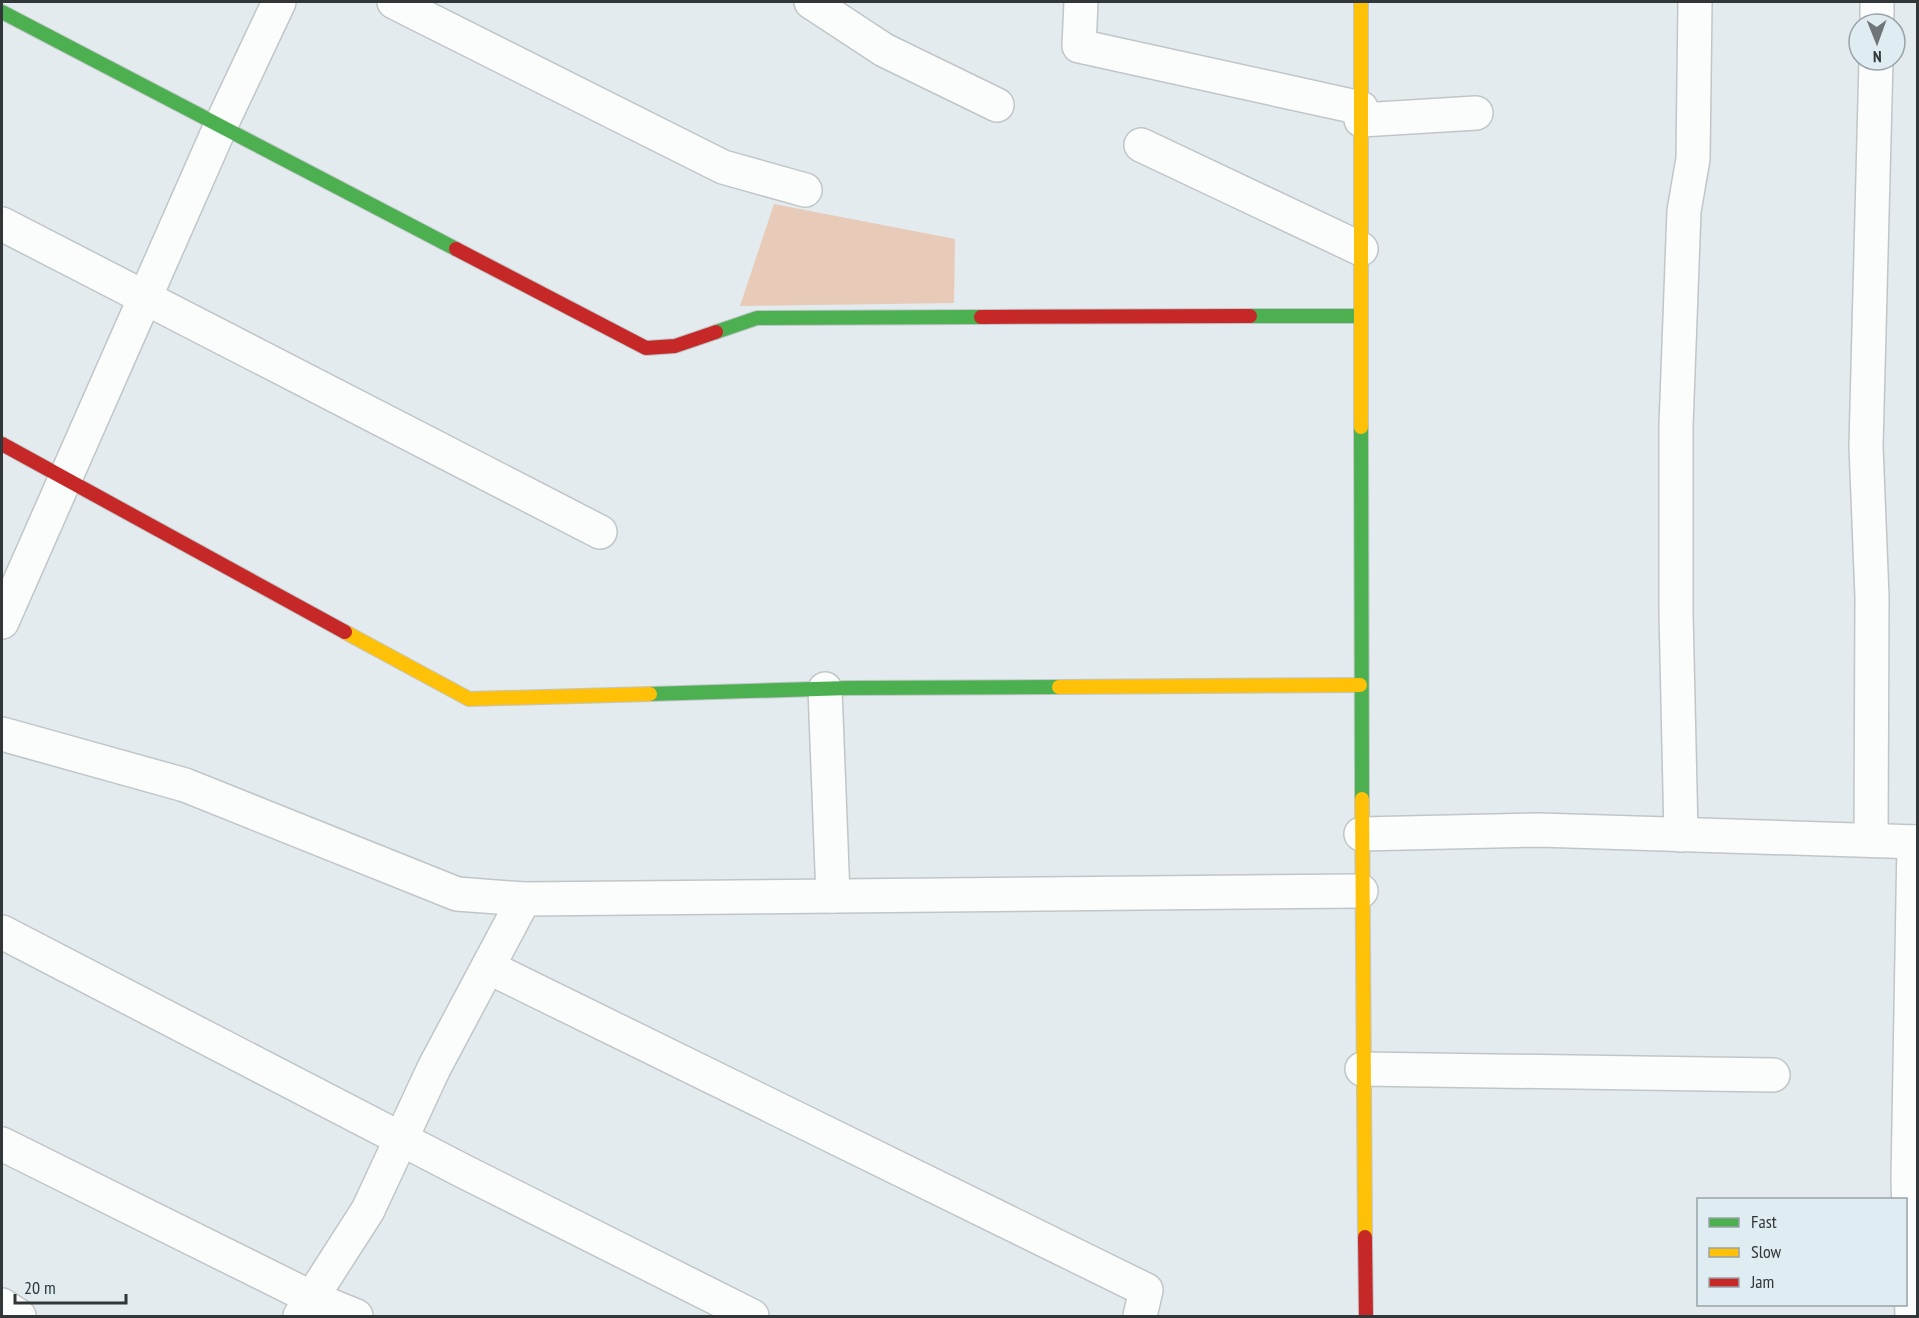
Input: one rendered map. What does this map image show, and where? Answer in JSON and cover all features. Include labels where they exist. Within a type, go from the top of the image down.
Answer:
[{"type":"street","points":[[2,622],[220,125],[279,2]]},
{"type":"street","points":[[394,2],[723,167],[805,190]]},
{"type":"street","points":[[811,2],[884,50],[997,105]]},
{"type":"street","points":[[1081,2],[1079,46],[1361,114],[1476,113]]},
{"type":"street","points":[[1361,2],[1360,685],[1366,1317]]},
{"type":"street","points":[[1681,835],[1676,612],[1676,426],[1683,211],[1693,159],[1695,2]]},
{"type":"street","points":[[2,12],[646,348],[675,346],[757,318],[1361,316]]},
{"type":"street","points":[[1871,840],[1872,597],[1866,446],[1876,72]]},
{"type":"street","points":[[1141,145],[1361,249]]},
{"type":"street","points":[[2,224],[600,532]]},
{"type":"street","points":[[2,444],[470,699],[825,689],[1360,685]]},
{"type":"street","points":[[825,689],[832,896]]},
{"type":"street","points":[[2,734],[184,784],[457,894],[524,899],[1361,891]]},
{"type":"street","points":[[1362,834],[1539,830],[1916,842],[1908,1179],[1912,1317]]},
{"type":"street","points":[[306,1307],[368,1210],[434,1068],[524,899]]},
{"type":"street","points":[[2,932],[401,1139],[752,1317]]},
{"type":"street","points":[[488,967],[1146,1290],[1140,1317]]},
{"type":"street","points":[[1362,1069],[1773,1075]]},
{"type":"street","points":[[2,1144],[306,1307],[356,1317]]},
{"type":"street","points":[[2,1305],[19,1317]]},
{"type":"shaded area","points":[[774,204],[955,239],[954,303],[740,306]]},
{"type":"traffic: fast","points":[[2,12],[456,249]]},
{"type":"traffic: fast","points":[[1250,316],[1361,316]]},
{"type":"traffic: fast","points":[[716,332],[757,318],[981,317]]},
{"type":"traffic: fast","points":[[1361,427],[1362,799]]},
{"type":"traffic: fast","points":[[650,694],[849,688],[1059,687]]},
{"type":"traffic: slow","points":[[1361,2],[1361,427]]},
{"type":"traffic: slow","points":[[345,632],[469,699],[650,694]]},
{"type":"traffic: slow","points":[[1059,687],[1360,685]]},
{"type":"traffic: slow","points":[[1362,799],[1365,1237]]},
{"type":"traffic: jam","points":[[456,249],[646,348],[675,346],[716,332]]},
{"type":"traffic: jam","points":[[981,317],[1250,316]]},
{"type":"traffic: jam","points":[[2,444],[345,632]]},
{"type":"traffic: jam","points":[[1365,1237],[1366,1316]]}]
